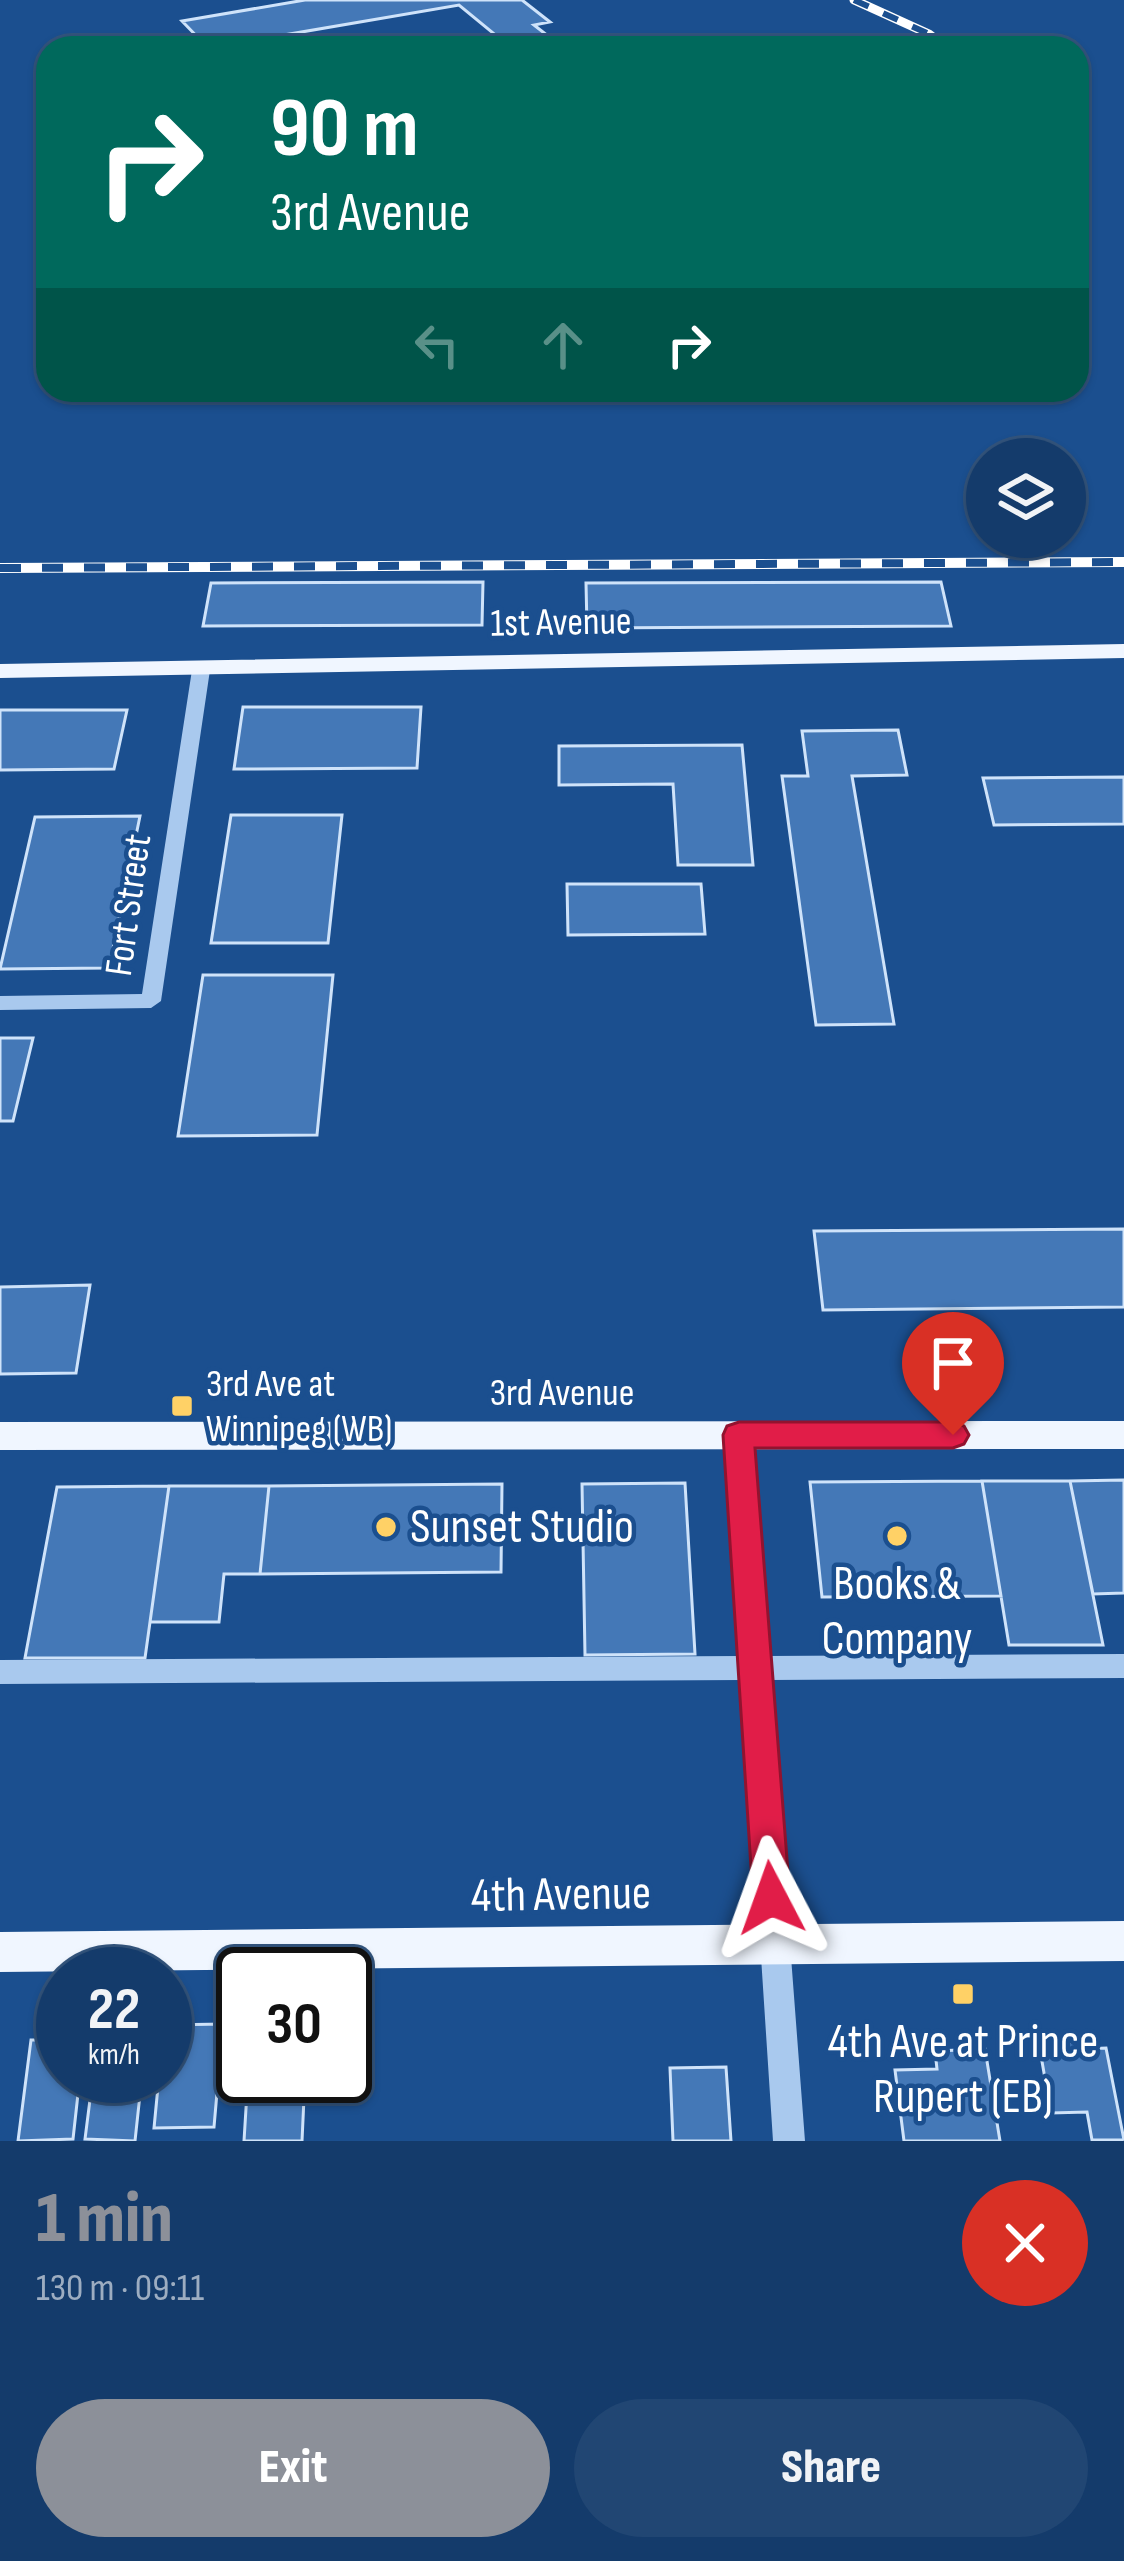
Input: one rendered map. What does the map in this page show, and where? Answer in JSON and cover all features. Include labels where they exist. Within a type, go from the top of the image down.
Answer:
[{"type":"main road","name":"1st Avenue","points":[[0,670],[1124,651]]},
{"type":"main road","name":"3rd Avenue","points":[[0,1436],[1124,1435]]},
{"type":"main road","name":"4th Avenue","points":[[0,1952],[1124,1941]]},
{"type":"street","name":"Fort Street","points":[[0,1003],[151,1001],[201,670]]},
{"type":"street","points":[[739,1435],[789,2141]]},
{"type":"street","points":[[0,1672],[1124,1666]]},
{"type":"building","points":[[305,0],[522,0],[550,22],[534,25],[548,36],[497,36],[459,5],[278,36],[196,36],[182,21]]},
{"type":"building","points":[[483,582],[482,625],[203,626],[211,583]]},
{"type":"building","points":[[941,582],[951,626],[587,628],[586,583]]},
{"type":"building","points":[[243,707],[421,707],[417,768],[234,769]]},
{"type":"building","points":[[0,710],[127,710],[114,769],[0,770]]},
{"type":"building","points":[[898,730],[907,775],[852,776],[894,1024],[816,1025],[782,776],[808,776],[802,731]]},
{"type":"building","points":[[742,745],[753,865],[678,865],[673,784],[559,785],[559,746]]},
{"type":"building","points":[[1124,777],[1124,824],[994,825],[983,778]]},
{"type":"building","points":[[231,815],[342,815],[328,943],[211,943]]},
{"type":"building","points":[[140,816],[109,968],[0,969],[35,817]]},
{"type":"building","points":[[567,884],[701,884],[705,934],[568,935]]},
{"type":"building","points":[[203,975],[333,975],[317,1135],[178,1136]]},
{"type":"building","points":[[0,1038],[33,1038],[13,1121],[0,1121]]},
{"type":"building","points":[[1124,1229],[1124,1307],[823,1310],[814,1231]]},
{"type":"building","points":[[90,1285],[76,1373],[0,1374],[0,1287]]},
{"type":"building","points":[[1124,1480],[1124,1593],[1093,1594],[1070,1481]]},
{"type":"building","points":[[982,1481],[1001,1596],[822,1597],[810,1482]]},
{"type":"building","points":[[982,1481],[1070,1481],[1103,1645],[1009,1645]]},
{"type":"building","points":[[685,1483],[695,1654],[585,1655],[582,1484]]},
{"type":"building","points":[[502,1484],[501,1572],[260,1574],[269,1486]]},
{"type":"building","points":[[169,1486],[145,1658],[25,1658],[57,1487]]},
{"type":"building","points":[[169,1486],[269,1486],[260,1574],[224,1574],[219,1622],[150,1622]]},
{"type":"building","points":[[216,2024],[214,2127],[154,2128],[156,2103],[192,2103],[192,2025]]},
{"type":"building","points":[[31,2040],[36,2040],[36,2103],[77,2103],[73,2139],[18,2141]]},
{"type":"building","points":[[1064,2042],[1081,2042],[1082,2049],[1106,2048],[1124,2140],[1092,2140],[1087,2112],[1051,2113],[1040,2050],[1065,2049]]},
{"type":"building","points":[[985,2049],[1000,2141],[904,2141],[895,2070],[937,2069],[935,2051]]},
{"type":"building","points":[[726,2067],[731,2141],[673,2141],[670,2068]]},
{"type":"building","points":[[90,2103],[139,2103],[135,2141],[85,2139]]},
{"type":"building","points":[[246,2103],[304,2103],[302,2141],[244,2141]]},
{"type":"railway","points":[[854,0],[932,36]]},
{"type":"railway","points":[[0,568],[1124,562]]},
{"type":"place","name":"3rd Ave at Winnipeg (WB)","points":[[182,1406]]},
{"type":"place","name":"Sunset Studio","points":[[386,1527]]},
{"type":"place","name":"Books & Company","points":[[897,1536]]},
{"type":"place","name":"4th Ave at Prince Rupert (EB)","points":[[963,1994]]},
{"type":"route","points":[[771,1898],[739,1435],[953,1435]]}]
